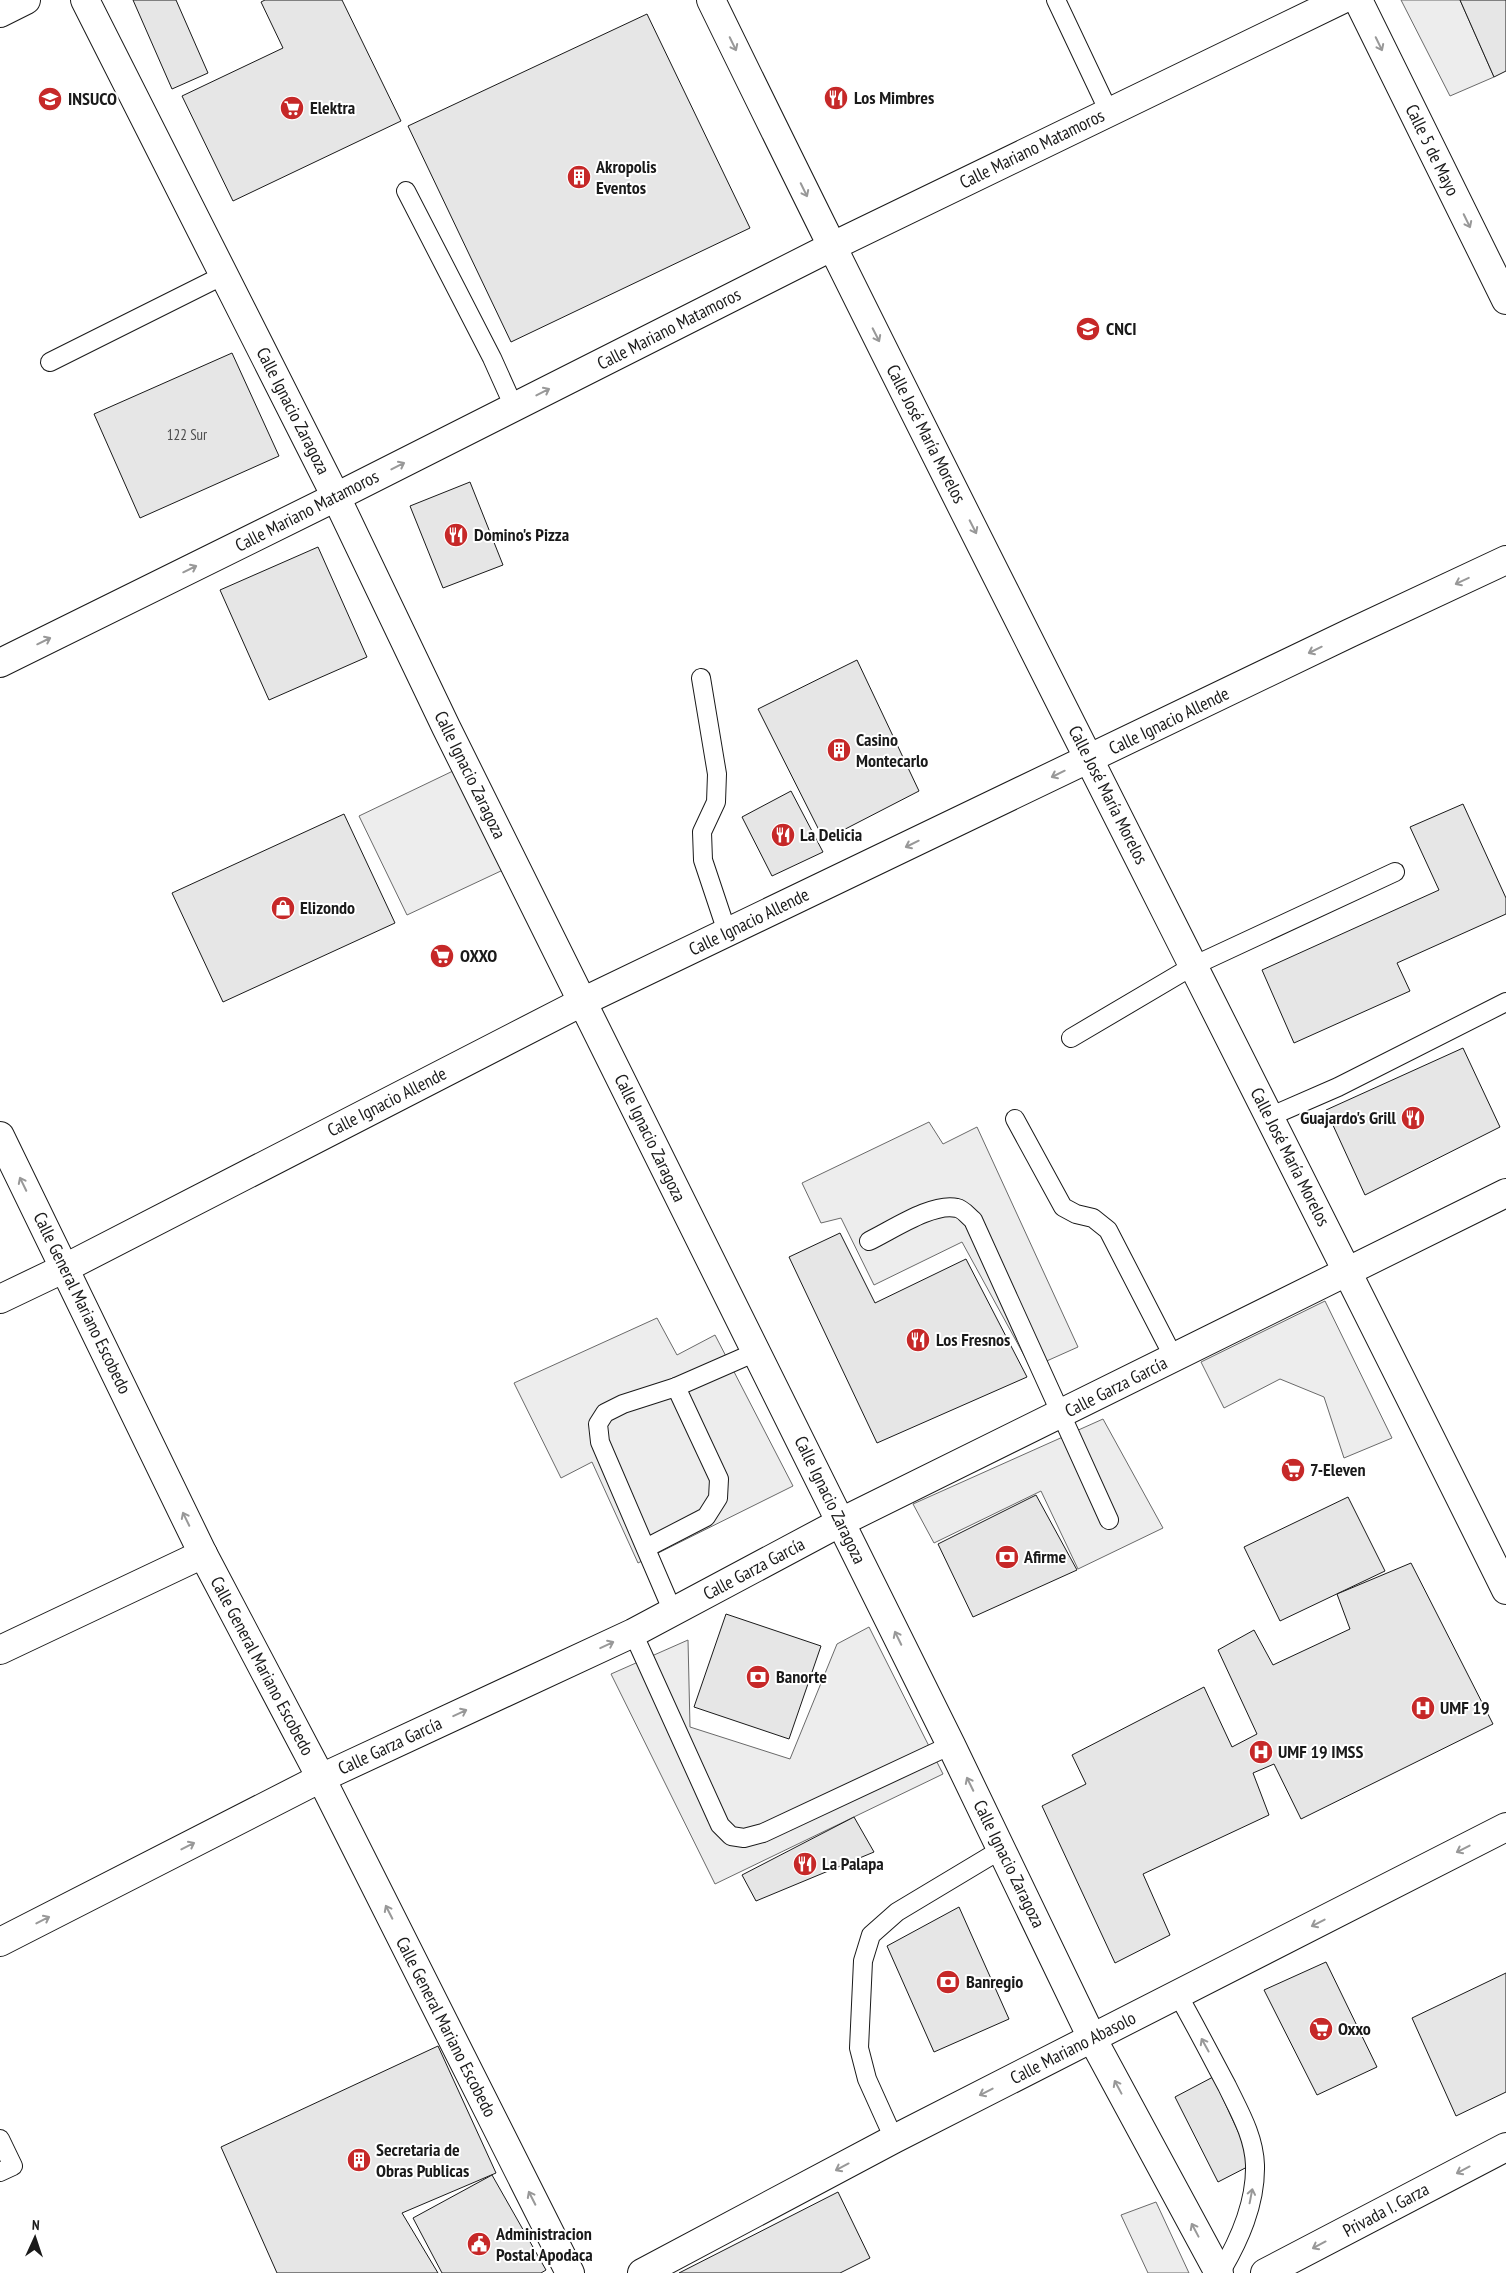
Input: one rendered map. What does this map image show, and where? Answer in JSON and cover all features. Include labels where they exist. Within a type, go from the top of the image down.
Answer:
[{"type":"street","points":[[0,12],[26,0]]},
{"type":"street","name":"Calle Ignacio Zaragoza","points":[[85,0],[336,497],[582,1002],[951,1745],[1092,2038],[1219,2273]]},
{"type":"street","name":"Calle José María Morelos","points":[[711,0],[831,247],[1349,1272],[1506,1590]]},
{"type":"street","name":"Calle Mariano Matamoros","points":[[0,663],[336,497],[831,247],[1341,0]]},
{"type":"street","name":"Calle 5 de Mayo","points":[[1358,0],[1506,300]]},
{"type":"street","name":"Calle Ignacio Allende","points":[[0,1299],[582,1002],[1506,560]]},
{"type":"street","name":"Calle General Mariano Escobedo","points":[[0,1136],[203,1554],[321,1778],[570,2273]]},
{"type":"street","name":"Calle Garza García","points":[[0,1942],[321,1778],[633,1633],[841,1522],[1506,1193]]},
{"type":"street","points":[[0,1650],[203,1554]]},
{"type":"street","name":"Calle Mariano Abasolo","points":[[642,2273],[894,2139],[1506,1827]]},
{"type":"street","name":"Privada I. Garza","points":[[1265,2273],[1506,2147]]},
{"type":"lane","points":[[1056,0],[1109,112]]},
{"type":"lane","points":[[406,191],[492,358],[514,407]]},
{"type":"lane","points":[[50,362],[224,275]]},
{"type":"lane","points":[[701,678],[717,774],[716,802],[702,832],[703,860],[728,932]]},
{"type":"lane","points":[[1071,1038],[1193,966],[1394,872]]},
{"type":"lane","points":[[1270,1117],[1338,1087],[1506,1002]]},
{"type":"lane","points":[[1015,1119],[1063,1207],[1076,1214],[1093,1218],[1108,1230],[1174,1358]]},
{"type":"lane","points":[[869,1241],[931,1210],[948,1206],[960,1208],[973,1220],[1109,1520]]},
{"type":"lane","points":[[673,1612],[600,1442],[598,1424],[605,1413],[622,1404],[676,1387],[756,1352]]},
{"type":"lane","points":[[646,1548],[706,1517],[718,1498],[718,1479],[676,1387]]},
{"type":"lane","points":[[633,1633],[720,1825],[731,1836],[744,1838],[763,1833],[951,1745]]},
{"type":"lane","points":[[894,2139],[867,2079],[858,2048],[863,1961],[871,1935],[897,1912],[1002,1849]]},
{"type":"lane","points":[[1178,1995],[1246,2124],[1253,2148],[1255,2166],[1248,2210],[1238,2241],[1219,2273]]},
{"type":"lane","points":[[0,2139],[13,2166],[0,2172]]},
{"type":"shaded area","points":[[1401,0],[1460,0],[1494,77],[1450,96]]},
{"type":"shaded area","points":[[455,770],[503,870],[407,915],[359,816]]},
{"type":"shaded area","points":[[929,1122],[943,1144],[977,1127],[1078,1347],[1031,1368],[962,1242],[874,1285],[841,1218],[821,1223],[802,1183]]},
{"type":"shaded area","points":[[1325,1301],[1392,1438],[1344,1458],[1324,1397],[1280,1379],[1224,1408],[1201,1362]]},
{"type":"shaded area","points":[[657,1318],[677,1355],[715,1335],[793,1486],[638,1563],[592,1462],[561,1478],[514,1383]]},
{"type":"shaded area","points":[[1103,1419],[1163,1528],[1078,1569],[1041,1491],[934,1543],[913,1504]]},
{"type":"shaded area","points":[[869,1627],[943,1774],[715,1884],[611,1674],[688,1640],[690,1727],[790,1759],[837,1644]]},
{"type":"shaded area","points":[[1156,2202],[1189,2273],[1148,2273],[1121,2215]]},
{"type":"building","points":[[133,0],[176,0],[208,73],[172,89]]},
{"type":"building","name":"Elektra","points":[[265,0],[342,0],[401,121],[233,201],[182,96],[283,48],[261,2]]},
{"type":"building","points":[[1460,0],[1506,0],[1506,71],[1494,77]]},
{"type":"building","name":"Akropolis Eventos","points":[[647,14],[750,228],[511,342],[408,126]]},
{"type":"building","points":[[232,353],[279,456],[140,518],[94,414]]},
{"type":"building","name":"Domino's Pizza","points":[[470,482],[503,565],[443,588],[410,506]]},
{"type":"building","points":[[318,547],[367,657],[269,700],[220,590]]},
{"type":"building","name":"Casino Montecarlo","points":[[857,660],[919,791],[824,840],[758,709]]},
{"type":"building","name":"La Delicia","points":[[791,791],[823,852],[772,876],[742,817]]},
{"type":"building","points":[[1463,804],[1506,898],[1506,914],[1397,963],[1410,991],[1294,1043],[1262,970],[1439,890],[1410,827]]},
{"type":"building","name":"Elizondo","points":[[344,814],[395,923],[223,1002],[172,893]]},
{"type":"building","name":"Guajardo's Grill","points":[[1463,1048],[1500,1127],[1365,1195],[1326,1110]]},
{"type":"building","name":"Los Fresnos","points":[[840,1233],[875,1303],[966,1259],[1027,1377],[877,1443],[789,1257]]},
{"type":"building","name":"Afirme","points":[[1036,1495],[1077,1570],[973,1617],[938,1544]]},
{"type":"building","points":[[1348,1497],[1385,1571],[1280,1621],[1244,1547]]},
{"type":"building","points":[[1411,1563],[1493,1724],[1301,1819],[1274,1764],[1253,1773],[1269,1815],[1143,1874],[1170,1935],[1115,1963],[1042,1806],[1086,1784],[1072,1755],[1204,1687],[1232,1747],[1257,1734],[1218,1650],[1254,1630],[1273,1665],[1350,1629],[1337,1594]]},
{"type":"building","name":"Banorte","points":[[726,1614],[821,1646],[789,1739],[694,1707]]},
{"type":"building","name":"La Palapa","points":[[854,1817],[874,1852],[756,1901],[742,1875]]},
{"type":"building","name":"Banregio","points":[[959,1907],[1009,2019],[934,2052],[887,1946]]},
{"type":"building","name":"Oxxo","points":[[1326,1962],[1377,2067],[1317,2095],[1264,1990]]},
{"type":"building","points":[[1506,1973],[1506,2092],[1456,2116],[1412,2018]]},
{"type":"building","name":"Secretaria de Obras Publicas","points":[[438,2046],[496,2173],[402,2213],[438,2273],[277,2273],[221,2147]]},
{"type":"building","points":[[1213,2077],[1253,2164],[1218,2182],[1175,2097]]},
{"type":"building","name":"Administracion Postal Apodaca","points":[[492,2175],[546,2270],[541,2273],[442,2273],[413,2218]]},
{"type":"building","points":[[838,2192],[870,2258],[840,2273],[679,2273]]},
{"type":"place","name":"Los Mimbres","points":[[836,98]]},
{"type":"place","name":"INSUCO","points":[[50,99]]},
{"type":"place","name":"Elektra","points":[[292,108]]},
{"type":"place","name":"Akropolis Eventos","points":[[579,177]]},
{"type":"place","name":"CNCI","points":[[1088,329]]},
{"type":"place","name":"Domino's Pizza","points":[[456,535]]},
{"type":"place","name":"Casino Montecarlo","points":[[839,750]]},
{"type":"place","name":"La Delicia","points":[[783,835]]},
{"type":"place","name":"Elizondo","points":[[283,908]]},
{"type":"place","name":"OXXO","points":[[442,956]]},
{"type":"place","name":"Guajardo's Grill","points":[[1413,1118]]},
{"type":"place","name":"Los Fresnos","points":[[918,1340]]},
{"type":"place","name":"7-Eleven","points":[[1293,1470]]},
{"type":"place","name":"Afirme","points":[[1007,1557]]},
{"type":"place","name":"Banorte","points":[[758,1677]]},
{"type":"place","name":"UMF 19","points":[[1423,1708]]},
{"type":"place","name":"UMF 19 IMSS","points":[[1261,1752]]},
{"type":"place","name":"La Palapa","points":[[805,1864]]},
{"type":"place","name":"Banregio","points":[[948,1982]]},
{"type":"place","name":"Oxxo","points":[[1321,2029]]},
{"type":"place","name":"Secretaria de Obras Publicas","points":[[359,2160]]},
{"type":"place","name":"Administracion Postal Apodaca","points":[[479,2244]]}]
